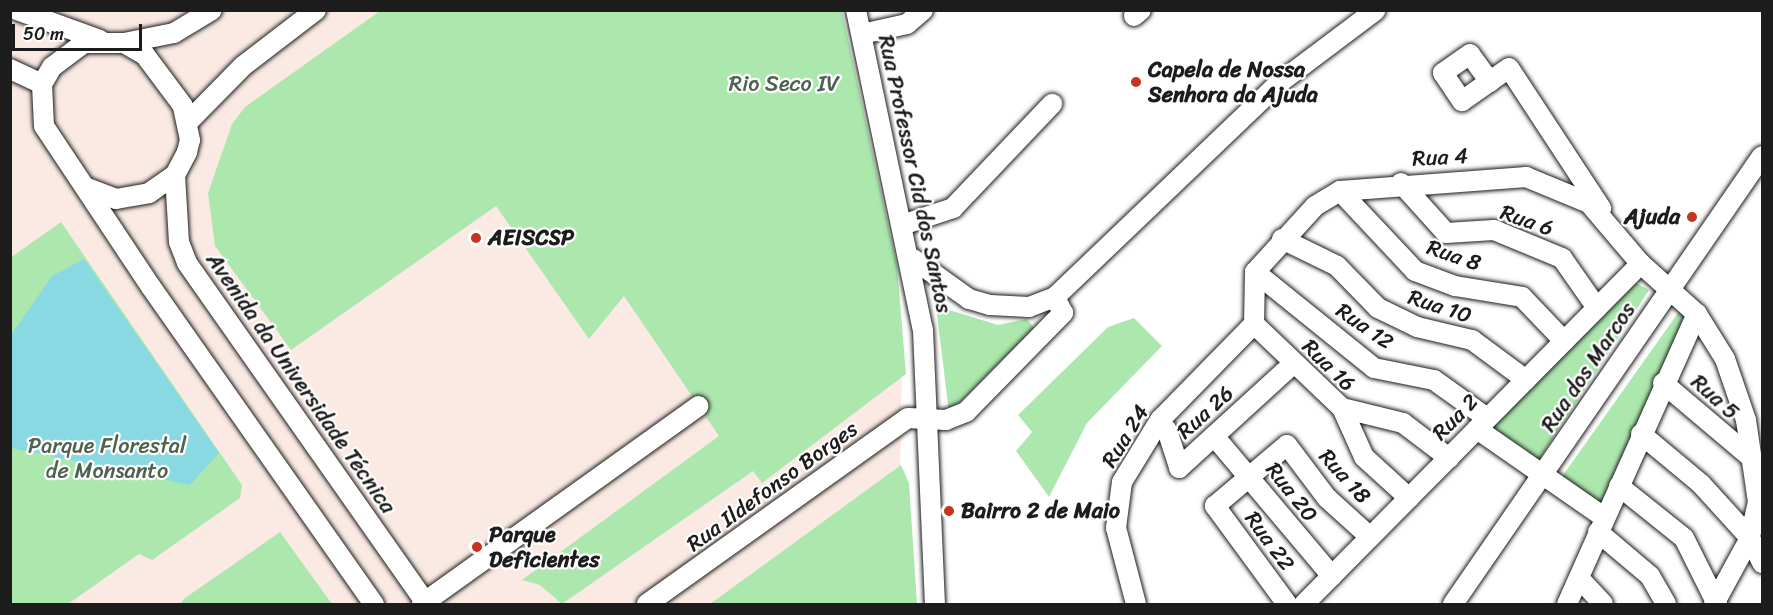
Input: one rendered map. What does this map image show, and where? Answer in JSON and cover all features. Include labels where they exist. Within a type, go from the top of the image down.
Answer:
[{"type":"street","points":[[17,10],[100,40],[124,43],[174,33],[212,10]]},
{"type":"street","points":[[188,122],[243,66],[316,10]]},
{"type":"street","name":"Rua Professor Cid dos Santos","points":[[856,10],[913,260],[929,420],[935,604]]},
{"type":"street","points":[[862,34],[907,24],[923,10]]},
{"type":"street","points":[[913,260],[951,288],[990,305],[1029,307],[1055,297],[1279,83],[1376,10]]},
{"type":"street","points":[[100,40],[67,53],[42,84],[44,126],[374,604]]},
{"type":"street","points":[[86,187],[101,196],[133,197],[175,175],[188,146],[188,122],[146,55],[124,43]]},
{"type":"street","points":[[1490,82],[1509,68],[1609,220]]},
{"type":"street","points":[[10,69],[42,84]]},
{"type":"street","points":[[905,224],[953,208],[1052,104]]},
{"type":"street","name":"Rua dos Marcos","points":[[1453,604],[1762,156]]},
{"type":"street","name":"Avenida da Universidade Técnica","points":[[175,175],[179,242],[187,263],[425,604]]},
{"type":"street","name":"Rua 4","points":[[1255,272],[1282,239],[1315,206],[1340,191],[1401,183],[1526,177],[1560,187],[1609,220],[1641,264],[1697,314],[1725,358],[1759,464],[1758,502],[1750,538],[1715,604]]},
{"type":"street","name":"Rua 6","points":[[1401,183],[1446,233],[1494,230],[1562,258],[1597,308]]},
{"type":"street","name":"Rua 8","points":[[1340,191],[1415,271],[1455,286],[1522,297],[1564,341]]},
{"type":"street","name":"Rua 10","points":[[1282,239],[1337,266],[1378,308],[1417,327],[1472,340],[1526,380]]},
{"type":"street","name":"Rua 2","points":[[1308,603],[1370,537],[1641,264]]},
{"type":"street","points":[[1254,324],[1255,272]]},
{"type":"street","name":"Rua 12","points":[[1255,272],[1374,368],[1434,380],[1482,424],[1602,525],[1650,576],[1666,604]]},
{"type":"street","points":[[929,420],[960,416],[993,386],[1063,313],[1055,297]]},
{"type":"street","points":[[1567,604],[1663,383],[1697,314]]},
{"type":"street","name":"Rua 16","points":[[1254,324],[1293,364],[1342,408],[1364,457],[1409,498]]},
{"type":"street","name":"Rua 24","points":[[1136,604],[1116,528],[1122,482],[1160,420],[1254,324]]},
{"type":"street","name":"Rua 26","points":[[1167,430],[1179,468],[1293,364]]},
{"type":"street","name":"Rua 5","points":[[1663,383],[1759,464]]},
{"type":"street","points":[[425,604],[699,406]]},
{"type":"street","points":[[1342,408],[1403,423],[1449,458]]},
{"type":"street","name":"Rua Ildefonso Borges","points":[[647,604],[908,418],[929,420]]},
{"type":"street","points":[[1641,434],[1701,484],[1750,538],[1762,563]]},
{"type":"street","name":"Rua 20","points":[[1214,436],[1332,576]]},
{"type":"street","name":"Rua 18","points":[[1250,476],[1287,445],[1327,498],[1370,537]]},
{"type":"street","name":"Rua 22","points":[[1250,476],[1215,506],[1287,604]]},
{"type":"street","points":[[1618,486],[1684,538],[1715,604]]},
{"type":"street","points":[[1579,578],[1603,604]]},
{"type":"shaded area","points":[[11,11],[448,11],[902,371],[900,471],[720,604],[11,604]]},
{"type":"green space","name":"Rio Seco IV","points":[[380,11],[842,11],[897,266],[906,374],[762,483],[753,471],[562,604],[540,585],[522,580],[719,436],[624,296],[589,339],[496,206],[291,350],[215,246],[208,193],[232,124],[245,107]]},
{"type":"green space","name":"Parque Florestal de Monsanto","points":[[61,222],[242,485],[240,498],[152,560],[139,554],[68,604],[11,604],[10,258]]},
{"type":"green space","points":[[1636,283],[1649,290],[1538,461],[1490,428]]},
{"type":"green space","points":[[936,306],[998,325],[1027,319],[1034,328],[949,413]]},
{"type":"green space","points":[[1683,306],[1689,317],[1603,508],[1561,478]]},
{"type":"green space","points":[[1134,318],[1162,346],[1087,423],[1049,497],[1016,451],[1032,432],[1018,415],[1108,327]]},
{"type":"green space","points":[[901,465],[909,483],[917,604],[710,604]]},
{"type":"green space","points":[[280,532],[332,604],[180,604],[185,598]]},
{"type":"water","points":[[84,259],[219,453],[190,485],[11,448],[11,335],[52,276]]},
{"type":"place","name":"Capela de Nossa Senhora da Ajuda","points":[[1136,82]]},
{"type":"place","name":"Ajuda","points":[[1692,217]]},
{"type":"place","name":"AEISCSP","points":[[476,238]]},
{"type":"place","name":"Bairro 2 de Maio","points":[[949,511]]},
{"type":"place","name":"Parque Deficientes","points":[[477,547]]}]
